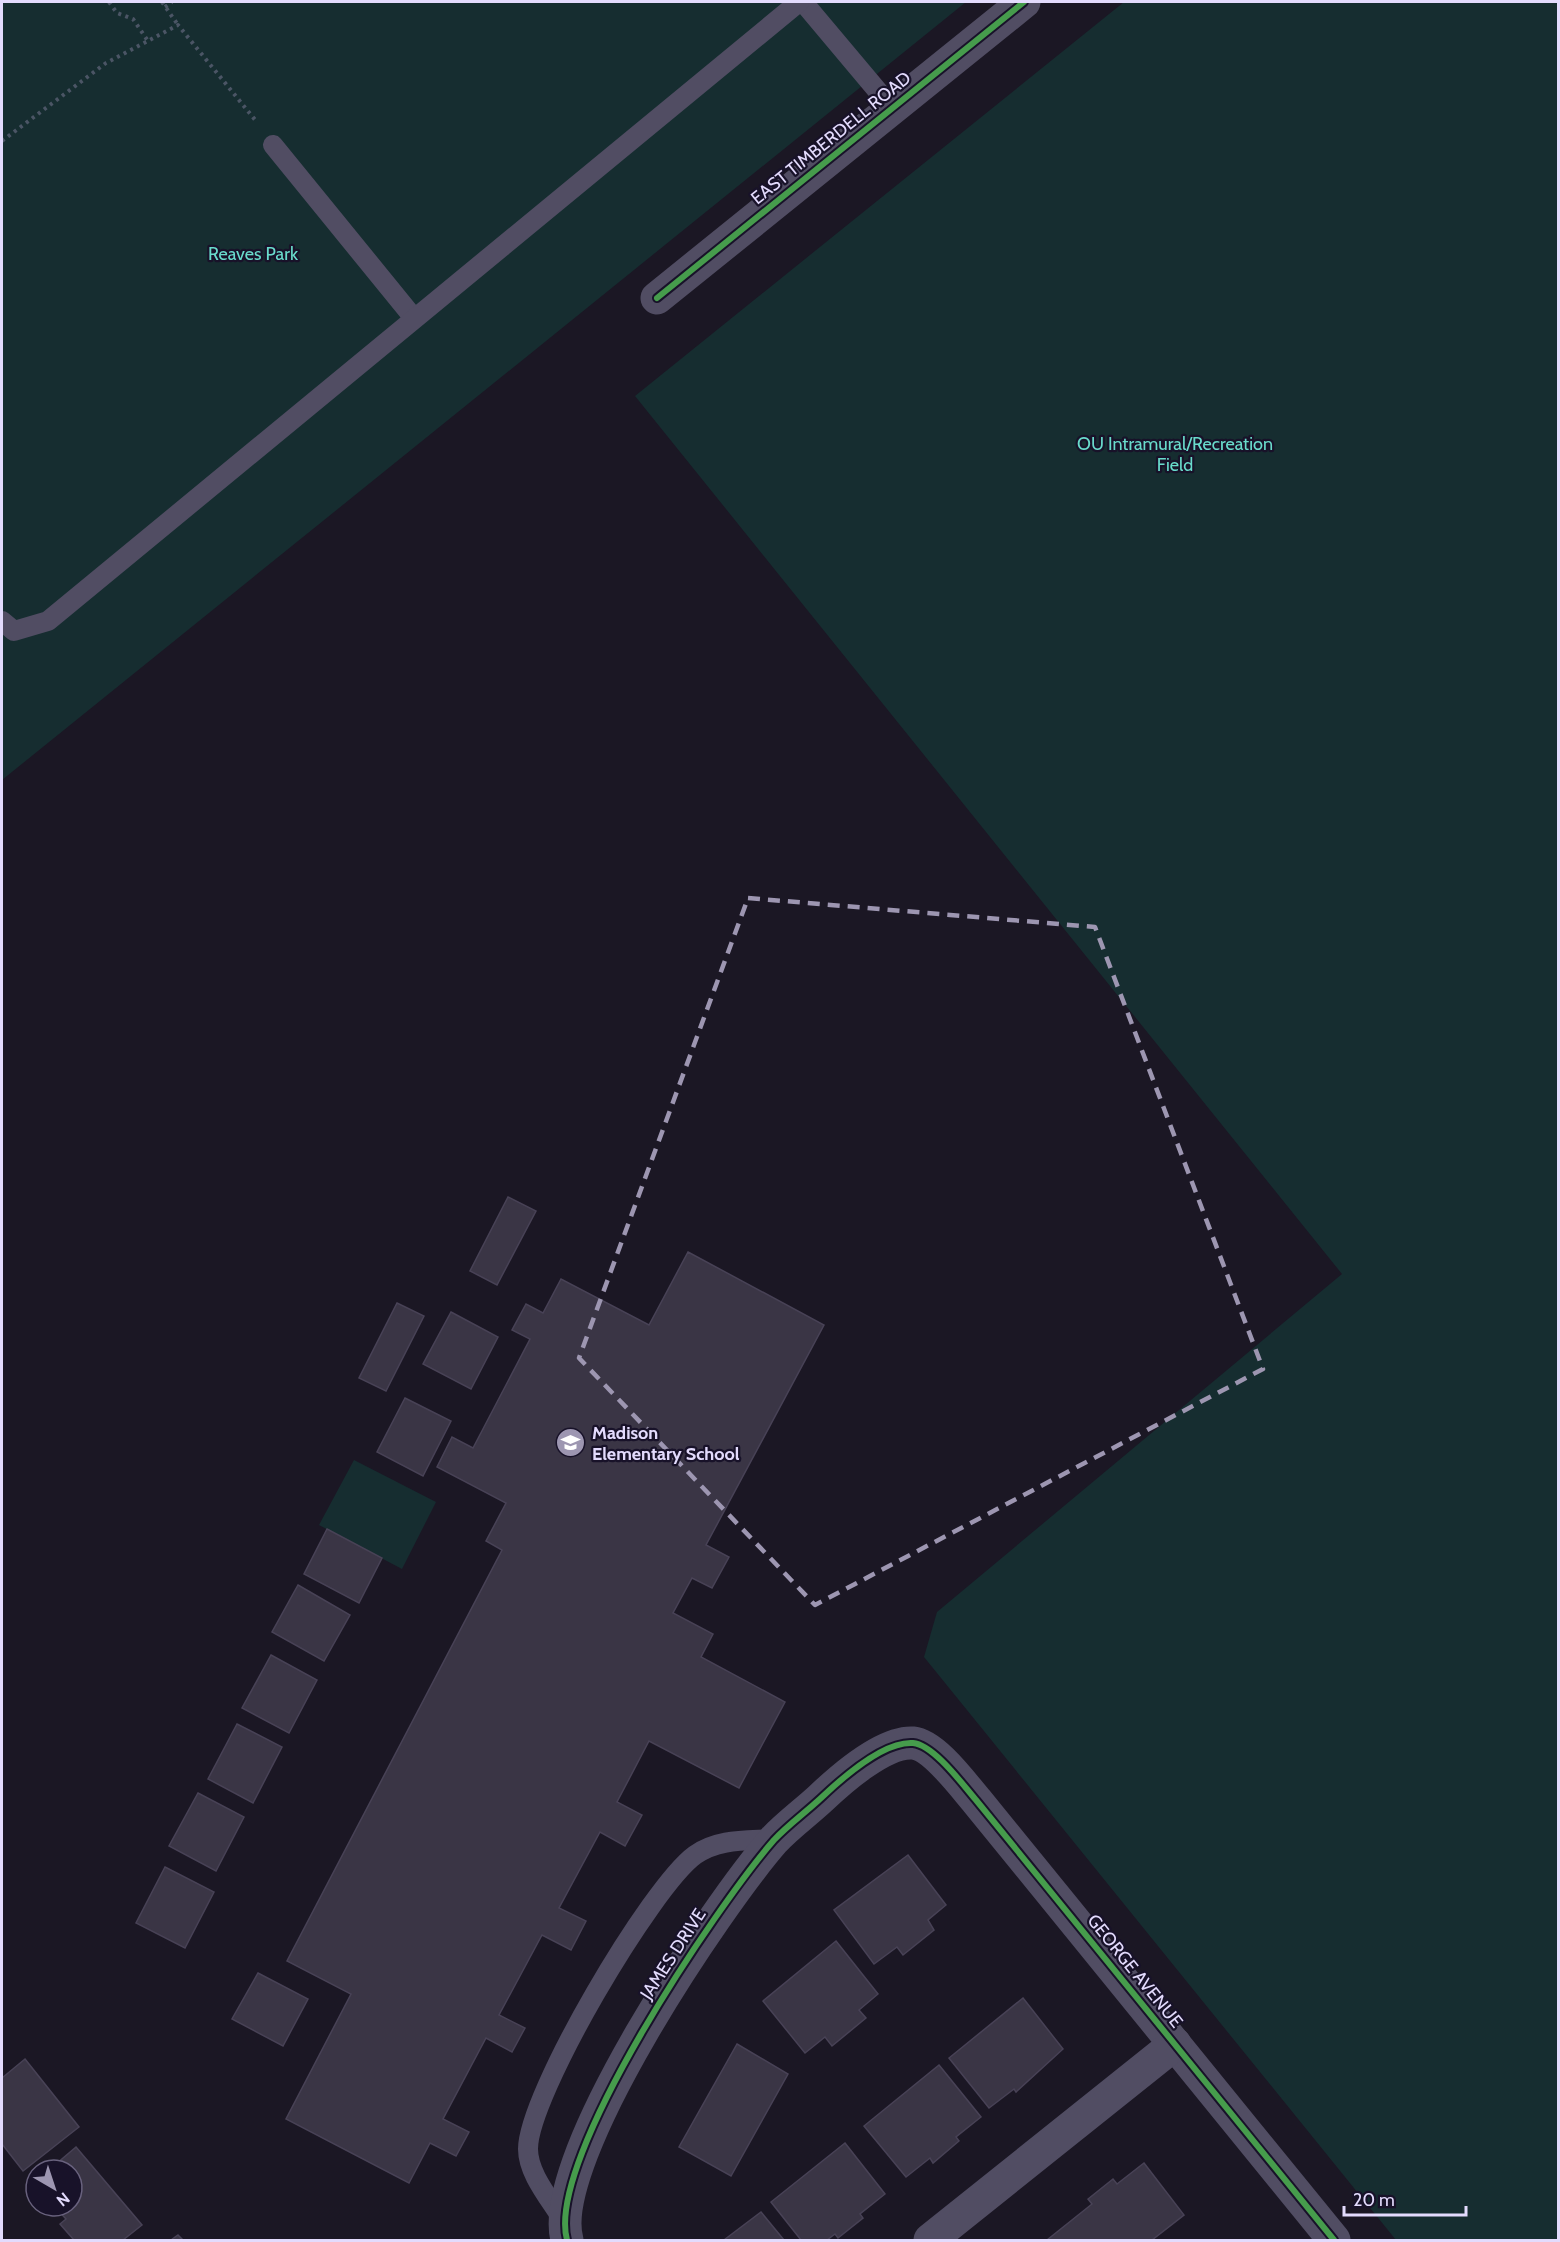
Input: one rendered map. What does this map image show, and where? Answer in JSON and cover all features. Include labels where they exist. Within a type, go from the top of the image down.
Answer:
[{"type":"street","name":"EAST TIMBERDELL ROAD","points":[[657,298],[1024,2]]},
{"type":"street","name":"GEORGE AVENUE","points":[[892,1749],[912,1743],[924,1747],[950,1769],[1334,2241]]},
{"type":"street","name":"JAMES DRIVE","points":[[566,2231],[574,2178],[622,2068],[664,1993],[706,1929],[775,1839],[848,1773],[892,1749]]},
{"type":"street","points":[[930,2241],[1175,2044]]},
{"type":"lane","points":[[2,621],[14,631],[48,621],[413,317],[801,2],[892,108]]},
{"type":"lane","points":[[273,146],[413,317]]},
{"type":"lane","points":[[566,2231],[532,2168],[528,2150],[532,2126],[545,2092],[592,1998],[668,1883],[695,1855],[718,1843],[775,1839]]},
{"type":"path","points":[[109,2],[117,13],[133,20],[148,41]]},
{"type":"path","points":[[162,2],[178,25],[239,98],[273,146]]},
{"type":"path","points":[[165,7],[172,2]]},
{"type":"path","points":[[2,141],[106,63],[178,25]]},
{"type":"highlighted area","points":[[748,898],[1095,927],[1263,1369],[815,1605],[579,1358]]},
{"type":"green space","name":"Reaves Park","points":[[2,2],[966,2],[2,780]]},
{"type":"green space","name":"OU Intramural/Recreation Field","points":[[1124,2],[1558,2],[1558,2240],[1396,2240],[924,1657],[937,1612],[1342,1274],[635,396]]},
{"type":"green space","points":[[354,1460],[436,1502],[402,1569],[319,1525]]},
{"type":"building","points":[[508,1197],[536,1211],[497,1285],[470,1271]]},
{"type":"building","points":[[688,1252],[824,1325],[706,1545],[729,1557],[712,1588],[692,1578],[673,1613],[713,1634],[701,1657],[785,1702],[739,1788],[649,1741],[617,1802],[642,1815],[625,1846],[600,1832],[559,1908],[586,1921],[571,1950],[542,1935],[499,2015],[525,2028],[512,2052],[486,2038],[443,2119],[469,2132],[456,2156],[430,2143],[409,2183],[286,2119],[351,1994],[287,1961],[502,1550],[486,1541],[506,1503],[437,1467],[452,1437],[473,1448],[530,1339],[512,1330],[526,1304],[543,1313],[561,1279],[649,1325]]},
{"type":"building","points":[[397,1303],[424,1316],[386,1391],[359,1378]]},
{"type":"building","points":[[451,1312],[498,1337],[471,1389],[423,1364]]},
{"type":"building","points":[[405,1398],[451,1421],[423,1476],[377,1452]]},
{"type":"building","points":[[327,1529],[382,1558],[359,1603],[304,1574]]},
{"type":"building","points":[[298,1585],[350,1615],[324,1661],[272,1632]]},
{"type":"building","points":[[271,1655],[317,1680],[289,1733],[242,1708]]},
{"type":"building","points":[[237,1724],[282,1747],[253,1803],[208,1779]]},
{"type":"building","points":[[198,1793],[244,1817],[216,1871],[169,1846]]},
{"type":"building","points":[[908,1855],[946,1905],[928,1920],[934,1930],[903,1955],[897,1947],[874,1964],[834,1910]]},
{"type":"building","points":[[165,1867],[214,1892],[185,1948],[136,1923]]},
{"type":"building","points":[[836,1941],[878,1994],[859,2010],[866,2018],[832,2046],[825,2037],[805,2053],[763,2001]]},
{"type":"building","points":[[258,1973],[308,1999],[283,2046],[232,2019]]},
{"type":"building","points":[[1023,1998],[1063,2049],[1016,2092],[1014,2089],[989,2108],[949,2058]]},
{"type":"building","points":[[737,2044],[788,2074],[731,2176],[679,2147]]},
{"type":"building","points":[[25,2059],[79,2127],[40,2158],[24,2158],[23,2171],[2,2144],[2,2078]]},
{"type":"building","points":[[939,2065],[981,2117],[956,2137],[959,2141],[933,2163],[930,2158],[906,2177],[864,2126]]},
{"type":"building","points":[[845,2143],[885,2194],[860,2214],[863,2218],[838,2238],[835,2234],[827,2240],[801,2240],[771,2202]]},
{"type":"building","points":[[76,2147],[142,2225],[123,2240],[74,2240],[60,2224],[65,2218],[84,2218],[84,2158],[63,2158]]},
{"type":"building","points":[[1144,2163],[1184,2215],[1152,2240],[1047,2240],[1092,2204],[1088,2199],[1113,2179],[1117,2184]]},
{"type":"building","points":[[761,2212],[784,2240],[724,2240]]},
{"type":"building","points":[[178,2235],[183,2240],[171,2240]]},
{"type":"cycle path","points":[[657,298],[1024,2]]},
{"type":"cycle path","points":[[567,2240],[567,2202],[582,2152],[608,2095],[641,2034],[715,1918],[748,1872],[774,1840],[791,1824],[840,1781],[876,1755],[889,1748],[913,1743],[930,1751],[956,1776],[1334,2240]]},
{"type":"place","name":"Madison Elementary School","points":[[571,1443]]}]
